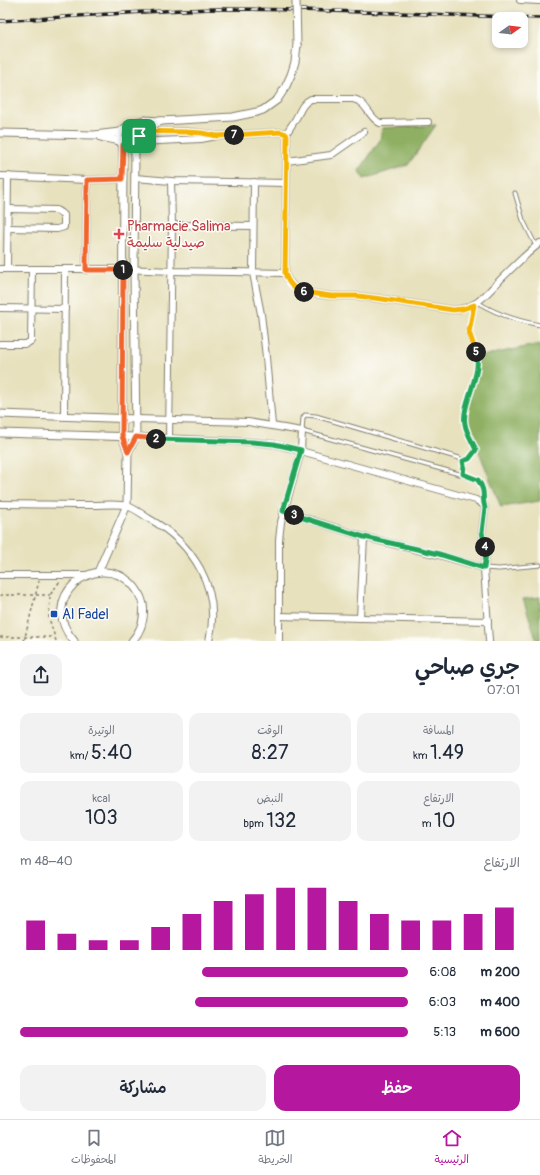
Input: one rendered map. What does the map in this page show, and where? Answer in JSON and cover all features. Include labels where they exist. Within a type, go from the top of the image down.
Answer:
[{"type":"street","points":[[123,130],[137,122],[150,120],[161,121],[233,117],[263,110],[277,100],[291,76],[295,62],[297,45],[296,0]]},
{"type":"street","points":[[520,0],[540,0]]},
{"type":"street","points":[[428,122],[380,123],[376,121],[364,105],[357,100],[311,99],[304,104],[286,134],[285,273],[288,280],[294,287],[303,292],[331,296],[358,296],[453,310],[463,309],[475,304],[485,297],[500,280],[538,245]]},
{"type":"street","points":[[136,131],[161,121]]},
{"type":"street","points":[[0,133],[94,135],[123,130],[131,127],[139,136],[136,143],[134,270],[136,437],[128,452]]},
{"type":"street","points":[[98,572],[127,506],[128,452],[122,436],[123,130]]},
{"type":"street","points":[[136,131],[187,132],[217,136]]},
{"type":"street","points":[[94,135],[122,143],[128,147],[136,143],[201,139],[217,136],[281,132],[286,134]]},
{"type":"street","points":[[287,161],[331,155],[364,132]]},
{"type":"street","points":[[0,176],[87,180],[122,179]]},
{"type":"street","points":[[7,270],[9,209],[8,176]]},
{"type":"street","points":[[135,178],[171,181],[286,183]]},
{"type":"street","points":[[86,270],[87,180]]},
{"type":"street","points":[[169,439],[172,271],[171,181]]},
{"type":"street","points":[[254,182],[253,273],[259,301],[266,350],[272,425]]},
{"type":"street","points":[[8,228],[57,229],[64,227],[64,215],[56,210],[9,209]]},
{"type":"street","points":[[172,225],[253,226]]},
{"type":"street","points":[[0,269],[123,269],[285,273]]},
{"type":"street","points":[[0,344],[29,343],[32,338],[32,269]]},
{"type":"street","points":[[64,416],[65,270]]},
{"type":"street","points":[[0,308],[65,309]]},
{"type":"street","points":[[0,414],[227,421],[272,425],[302,431],[301,450],[283,511],[279,540],[279,641]]},
{"type":"street","points":[[0,433],[122,436],[274,444],[301,450],[476,500],[484,505],[485,508],[482,532],[486,554],[484,568],[489,641]]},
{"type":"street","points":[[0,504],[127,506],[156,522],[173,534],[188,549],[202,573],[210,595],[212,611],[209,641]]},
{"type":"street","points":[[283,511],[364,537],[439,554],[484,568]]},
{"type":"street","points":[[360,618],[364,537]]},
{"type":"street","points":[[72,640],[65,628],[62,617],[61,606],[64,598],[76,582],[98,572],[111,573],[120,576],[134,586],[139,594],[142,602],[143,620],[140,629],[132,641]]},
{"type":"street","points":[[0,575],[90,575]]},
{"type":"street","points":[[279,616],[488,621]]},
{"type":"lane","points":[[515,193],[522,220],[538,245]]},
{"type":"lane","points":[[463,461],[469,459],[476,450],[465,424],[465,413],[477,370],[477,355],[469,332],[475,304],[507,317],[540,325]]},
{"type":"lane","points":[[463,474],[463,461],[459,458],[316,416],[305,415],[303,418],[302,431],[463,474],[478,480],[484,492],[484,505]]},
{"type":"lane","points":[[484,568],[499,570],[540,565]]},
{"type":"path","points":[[24,641],[40,576]]},
{"type":"path","points":[[56,641],[49,618],[50,595],[62,576]]},
{"type":"path","points":[[0,595],[50,595]]},
{"type":"path","points":[[0,637],[54,637]]},
{"type":"green space","points":[[436,125],[408,165],[364,179],[359,171],[380,140],[382,128]]},
{"type":"green space","points":[[540,344],[540,501],[501,507],[464,414],[478,357]]},
{"type":"green space","points":[[540,597],[540,641],[537,641],[523,599]]},
{"type":"railway","points":[[0,21],[138,12],[220,9],[340,11],[540,18]]},
{"type":"place","name":"Pharmacie Salima صيدلية سليمة","points":[[119,234]]},
{"type":"place","name":"Al Fadel","points":[[54,614]]},
{"type":"route","points":[[137,131],[187,132],[217,136],[281,132],[286,134],[285,273],[288,280],[294,287],[303,292],[331,296],[358,296],[453,310],[463,309],[474,305],[469,332],[477,355],[477,370],[465,413],[465,424],[476,450],[469,459],[463,461],[463,474],[478,480],[484,492],[485,508],[482,532],[486,554],[484,568],[439,554],[364,537],[283,511],[301,450],[274,444],[227,440],[136,437],[128,452],[122,436],[123,269],[86,270],[87,180],[122,179],[123,145],[131,147],[135,145],[138,142],[139,136],[137,131]]}]
